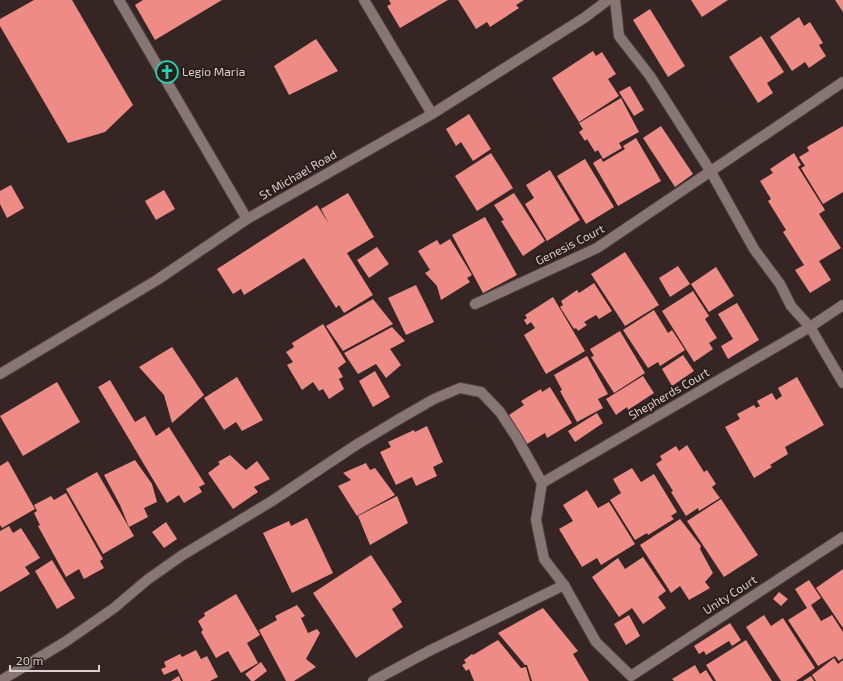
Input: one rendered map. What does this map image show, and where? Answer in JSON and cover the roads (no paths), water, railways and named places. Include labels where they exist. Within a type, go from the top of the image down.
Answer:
[{"type":"street","points":[[119,0],[247,219]]},
{"type":"street","points":[[364,0],[432,114]]},
{"type":"street","points":[[615,0],[620,36],[650,76],[711,172],[754,249],[780,284],[791,306],[810,327],[843,383]]},
{"type":"street","name":"St Michael Road","points":[[0,374],[157,280],[247,219],[432,114],[604,2]]},
{"type":"street","name":"Genesis Court","points":[[475,304],[597,248],[843,82]]},
{"type":"street","name":"Shepherds Court","points":[[542,483],[810,327],[843,305]]},
{"type":"street","points":[[0,681],[65,642],[114,608],[147,580],[182,556],[272,501],[356,445],[434,399],[460,388],[481,392],[500,412],[517,438],[542,483],[536,520],[544,559],[564,585],[429,651],[373,681]]},
{"type":"street","name":"Unity Court","points":[[564,585],[596,642],[631,676],[843,537]]},
{"type":"place","name":"Legio Maria","points":[[167,72]]}]
